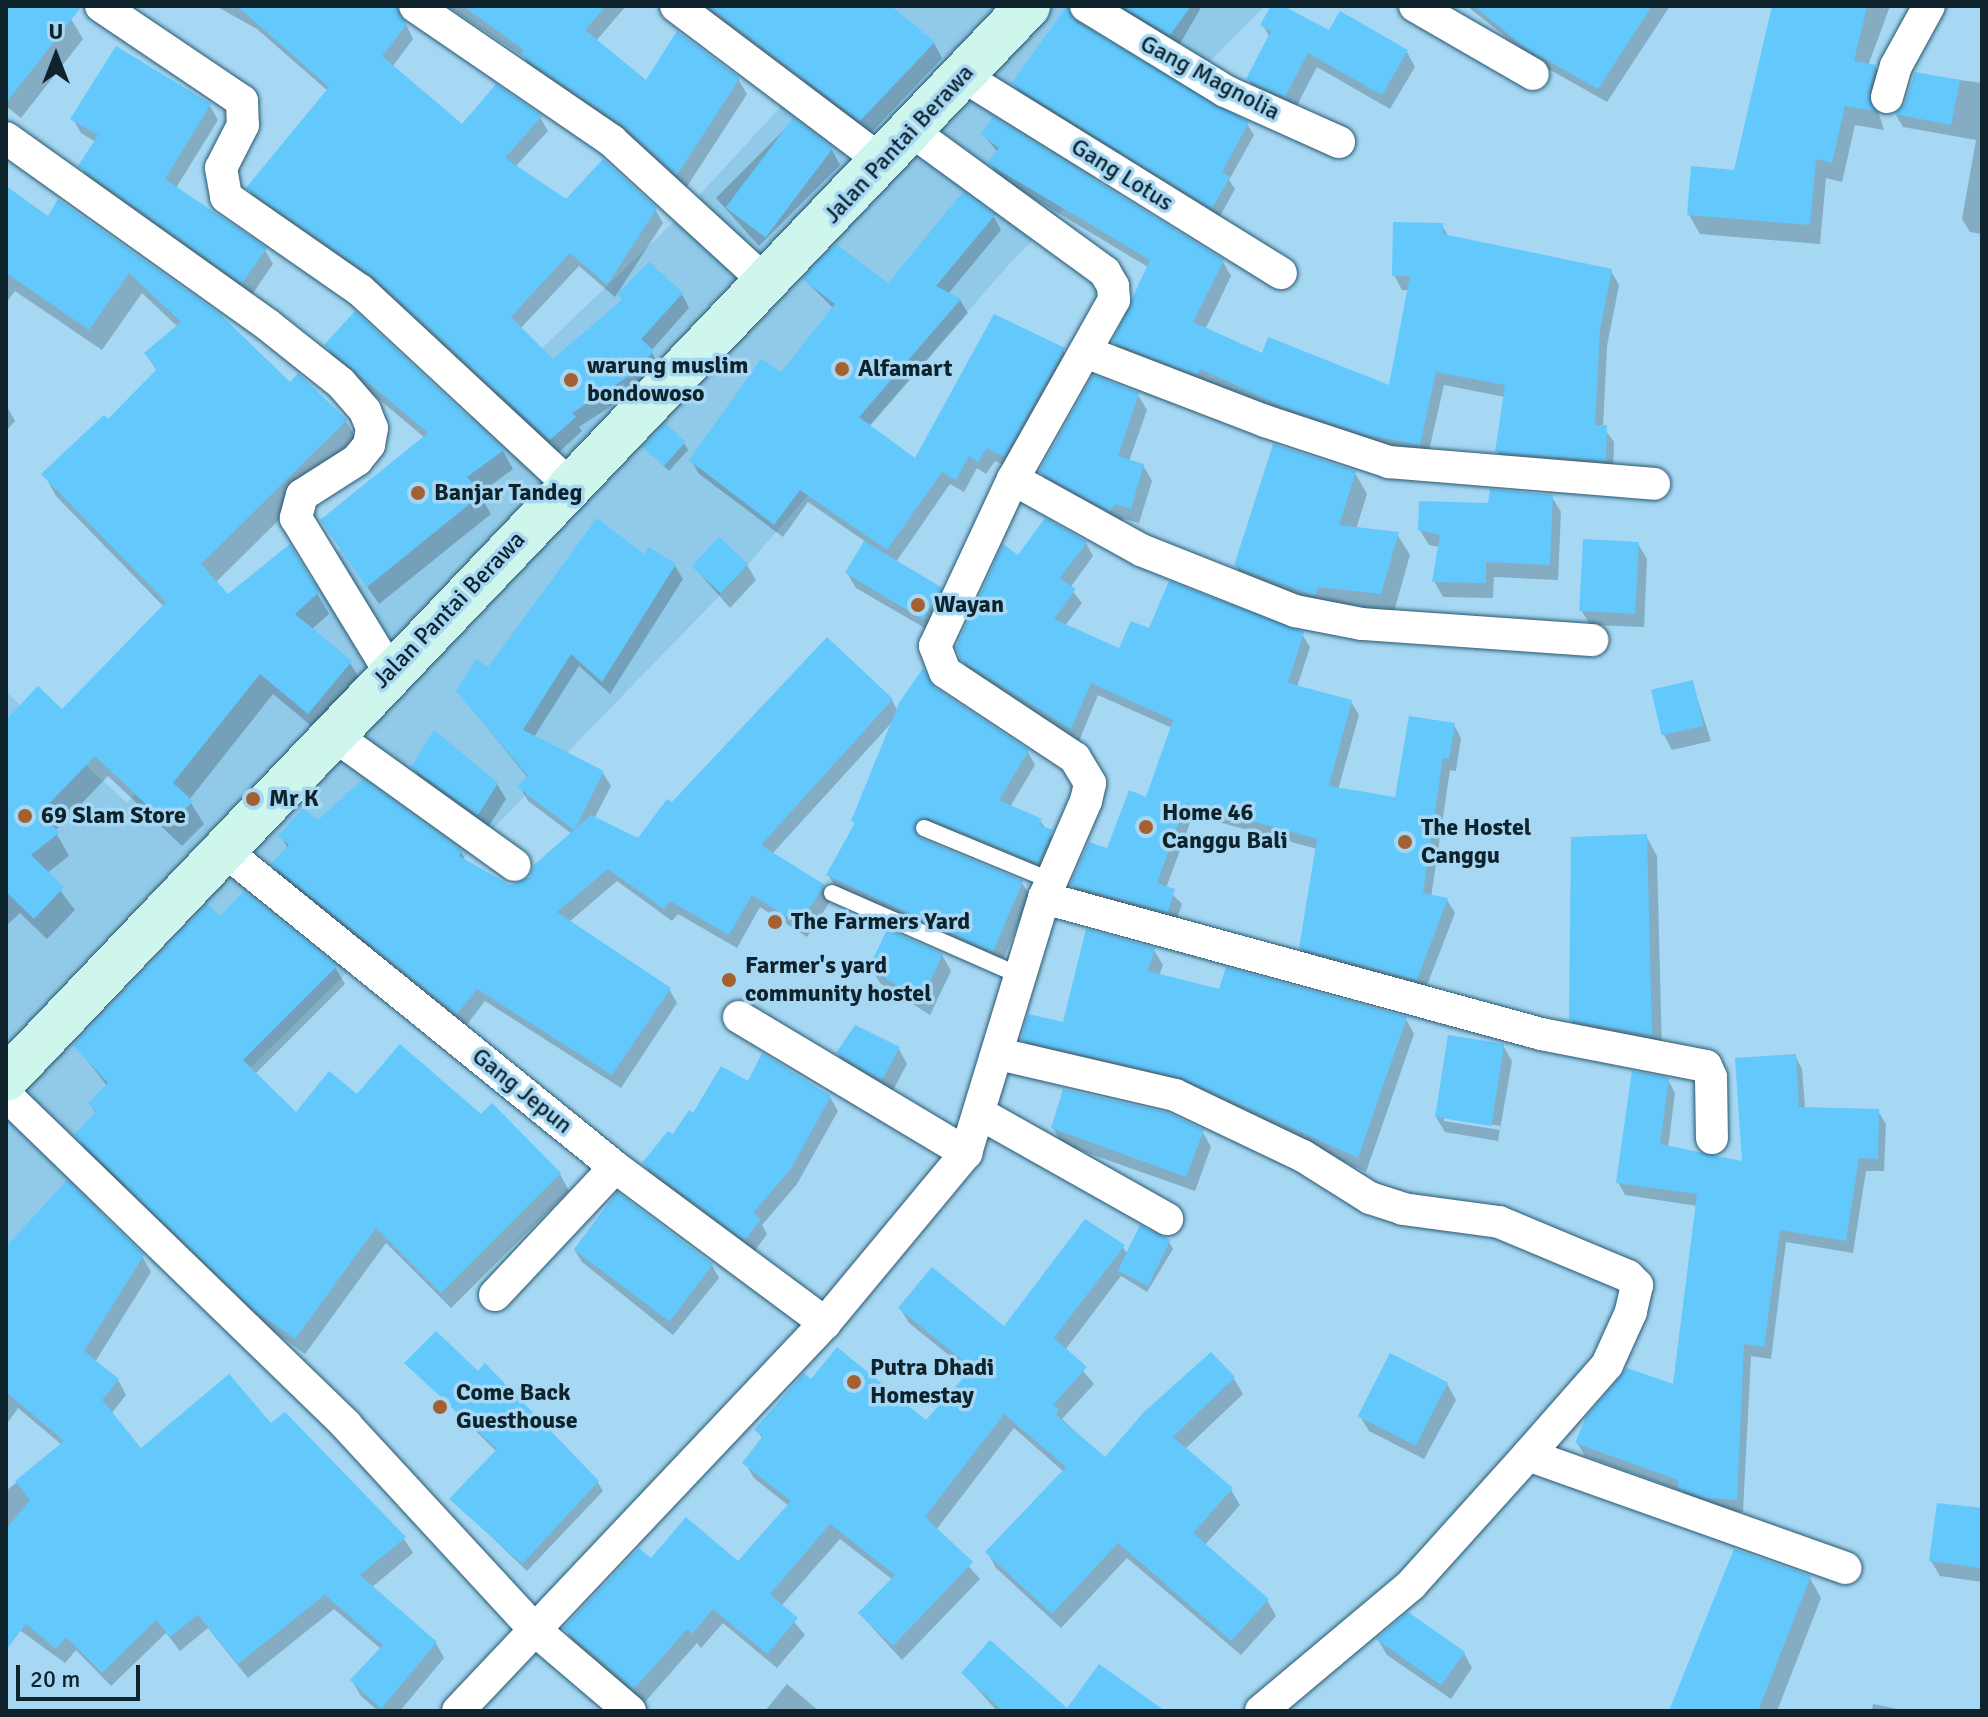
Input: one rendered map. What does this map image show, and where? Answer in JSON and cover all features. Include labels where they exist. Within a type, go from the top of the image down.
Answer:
[{"type":"street","points":[[101,6],[242,101],[243,125],[221,168],[226,197],[360,290],[569,484]]},
{"type":"street","points":[[415,6],[612,141],[767,283]]},
{"type":"street","points":[[458,1711],[825,1323],[966,1153],[1048,890],[1086,801],[1090,783],[1086,769],[945,672],[936,660],[938,635],[1013,479],[1088,353],[1114,300],[1105,272],[898,148],[676,6]]},
{"type":"street","name":"Jalan Pantai Berawa","points":[[10,1070],[225,851],[331,733],[569,484],[898,148],[1028,6]]},
{"type":"street","name":"Gang Magnolia","points":[[1086,6],[1213,84],[1339,142]]},
{"type":"street","points":[[1415,6],[1533,74]]},
{"type":"street","points":[[1887,97],[1896,66],[1929,6]]},
{"type":"street","name":"Gang Lotus","points":[[963,76],[1281,273]]},
{"type":"street","points":[[6,138],[268,325],[341,383],[365,411],[372,428],[369,445],[357,460],[302,495],[296,518],[390,672]]},
{"type":"street","points":[[1088,353],[1252,417],[1389,462],[1654,484]]},
{"type":"street","points":[[1013,479],[1141,550],[1295,611],[1362,624],[1592,640]]},
{"type":"street","points":[[331,733],[515,865]]},
{"type":"street","name":"Gang Jepun","points":[[225,851],[615,1167],[825,1323]]},
{"type":"street","points":[[1048,890],[1541,1034],[1706,1066],[1711,1077],[1712,1138]]},
{"type":"street","points":[[739,1017],[966,1153]]},
{"type":"street","points":[[999,1054],[1175,1095],[1303,1156],[1370,1198],[1403,1209],[1499,1222],[1628,1276],[1637,1285],[1637,1295],[1607,1365],[1528,1455],[1411,1585],[1261,1711]]},
{"type":"street","points":[[10,1070],[535,1630],[630,1711]]},
{"type":"street","points":[[979,1113],[1167,1219]]},
{"type":"street","points":[[495,1295],[615,1167]]},
{"type":"street","points":[[1528,1455],[1845,1568]]},
{"type":"lane","points":[[924,828],[1048,890]]},
{"type":"lane","points":[[832,893],[1021,976]]},
{"type":"shaded area","points":[[873,6],[1265,6],[1010,263],[731,584],[488,834],[143,1173],[6,1298],[6,692],[127,803],[368,515],[682,214]]},
{"type":"building","points":[[6,6],[82,6],[6,103]]},
{"type":"building","points":[[237,6],[396,6],[407,24],[382,56],[462,124],[496,84],[542,116],[505,158],[566,199],[603,159],[657,208],[607,285],[570,253],[511,317],[553,359],[623,299],[617,294],[649,262],[683,293],[641,339],[654,351],[629,376],[572,413],[576,417],[550,440],[373,276],[246,188],[329,87]]},
{"type":"building","points":[[463,6],[606,6],[585,30],[646,80],[677,31],[740,78],[677,175],[623,125],[520,55],[524,50]]},
{"type":"building","points":[[708,6],[891,6],[935,42],[860,121]]},
{"type":"building","points":[[1067,6],[1076,22],[1249,122],[1222,172],[1230,177],[1212,208],[1011,84]]},
{"type":"building","points":[[1122,6],[1191,6],[1170,35]]},
{"type":"building","points":[[1271,6],[1283,6],[1329,30],[1340,11],[1408,50],[1382,95],[1308,53],[1285,97],[1246,79],[1271,31],[1260,25]]},
{"type":"building","points":[[1474,6],[1652,6],[1598,89],[1527,49]]},
{"type":"building","points":[[1772,6],[1867,6],[1854,61],[1876,65],[1869,92],[1875,111],[1845,106],[1832,163],[1816,159],[1810,225],[1687,215],[1691,166],[1734,170]]},
{"type":"building","points":[[116,46],[211,104],[165,179],[267,248],[242,283],[78,166],[98,135],[70,119]]},
{"type":"building","points":[[1915,72],[1960,80],[1951,125],[1894,114],[1905,103]]},
{"type":"building","points":[[993,117],[1224,260],[1193,322],[1262,353],[1268,337],[1389,385],[1410,276],[1392,276],[1393,222],[1443,223],[1443,234],[1612,269],[1600,330],[1595,425],[1607,425],[1606,461],[1495,452],[1505,385],[1436,372],[1420,445],[1368,435],[1284,407],[1200,369],[1197,375],[1112,342],[1150,260],[987,163],[999,148],[980,134]]},
{"type":"building","points":[[793,118],[833,148],[766,238],[726,207]]},
{"type":"building","points":[[6,186],[48,216],[58,199],[220,314],[290,382],[298,373],[347,420],[201,564],[228,594],[290,544],[319,592],[295,614],[352,661],[308,714],[260,674],[173,783],[193,801],[169,826],[95,756],[41,812],[59,833],[31,855],[64,887],[34,919],[6,892],[6,720],[38,686],[62,709],[166,602],[41,474],[104,415],[108,419],[157,369],[144,353],[181,322],[129,273],[89,330],[6,273]]},
{"type":"building","points":[[963,192],[995,215],[936,286],[961,299],[859,417],[915,458],[994,314],[1065,348],[1004,457],[987,448],[978,462],[969,456],[956,480],[942,472],[887,550],[800,490],[774,525],[689,460],[761,359],[781,372],[835,304],[802,279],[836,244],[888,283]]},
{"type":"building","points":[[355,311],[504,450],[467,477],[482,494],[367,587],[320,520],[428,433],[324,345]]},
{"type":"building","points":[[1093,375],[1139,393],[1118,456],[1144,464],[1131,509],[1115,504],[1110,511],[1039,472]]},
{"type":"building","points":[[665,423],[686,442],[664,466],[643,448]]},
{"type":"building","points":[[1273,444],[1356,471],[1339,525],[1399,532],[1381,594],[1318,587],[1315,596],[1234,566]]},
{"type":"building","points":[[1490,489],[1553,495],[1550,565],[1486,562],[1486,583],[1432,582],[1440,535],[1418,530],[1419,501],[1488,503]]},
{"type":"building","points":[[597,518],[644,554],[648,547],[676,564],[602,682],[571,654],[523,730],[604,771],[575,829],[591,815],[638,838],[667,799],[672,802],[827,637],[893,699],[761,845],[825,885],[799,924],[752,895],[729,935],[670,901],[664,909],[608,869],[557,912],[671,988],[612,1075],[477,989],[457,1014],[271,864],[289,845],[278,836],[303,808],[318,820],[363,779],[462,851],[459,856],[510,885],[530,877],[534,865],[574,830],[517,787],[528,776],[456,691],[476,659],[488,667]]},
{"type":"building","points":[[1045,518],[1087,542],[1060,578],[1076,589],[1054,619],[1119,648],[1131,621],[1149,628],[1169,581],[1304,632],[1288,683],[1352,700],[1329,786],[1395,797],[1409,716],[1455,723],[1449,759],[1443,758],[1423,893],[1448,898],[1417,980],[1299,948],[1317,839],[1186,803],[1157,883],[1175,889],[1168,912],[1070,885],[1089,842],[1107,848],[1129,790],[1146,797],[1173,720],[1091,683],[1071,729],[961,660],[956,647],[1003,544],[1018,555]]},
{"type":"building","points":[[719,537],[748,564],[721,594],[692,566]]},
{"type":"building","points":[[1583,539],[1639,542],[1635,614],[1579,611]]},
{"type":"building","points":[[864,541],[942,588],[923,620],[845,573]]},
{"type":"building","points":[[923,668],[935,688],[1029,750],[999,800],[1042,819],[1039,825],[1053,830],[1038,863],[928,818],[914,823],[920,838],[1023,881],[993,952],[826,875],[855,823],[851,821],[899,703]]},
{"type":"building","points":[[1693,680],[1704,726],[1662,735],[1651,690]]},
{"type":"building","points":[[434,730],[498,783],[478,815],[411,767]]},
{"type":"building","points":[[1647,834],[1652,1035],[1569,1020],[1571,837]]},
{"type":"building","points":[[244,891],[337,966],[243,1060],[296,1112],[329,1071],[357,1094],[400,1044],[481,1114],[492,1103],[561,1173],[441,1293],[376,1228],[295,1339],[253,1309],[74,1135],[96,1112],[88,1103],[108,1083],[73,1045],[207,904],[220,916]]},
{"type":"building","points":[[887,929],[943,954],[921,1001],[869,968]]},
{"type":"building","points":[[1086,929],[1155,948],[1148,971],[1219,989],[1226,967],[1407,1017],[1358,1158],[1183,1078],[1021,1040],[1028,1014],[1063,1022]]},
{"type":"building","points":[[855,1025],[900,1047],[882,1080],[836,1053]]},
{"type":"building","points":[[1448,1035],[1504,1044],[1491,1126],[1435,1117]]},
{"type":"building","points":[[762,1053],[831,1096],[790,1170],[753,1213],[761,1219],[745,1240],[642,1163],[668,1131],[673,1134],[689,1110],[693,1113],[721,1066],[748,1081]]},
{"type":"building","points":[[1796,1054],[1799,1107],[1879,1109],[1878,1159],[1859,1158],[1846,1241],[1780,1230],[1764,1347],[1744,1344],[1737,1500],[1706,1498],[1678,1488],[1678,1480],[1575,1443],[1586,1417],[1627,1368],[1673,1384],[1697,1194],[1616,1183],[1632,1071],[1669,1078],[1660,1144],[1742,1161],[1735,1058]]},
{"type":"building","points":[[1063,1089],[1169,1113],[1204,1130],[1186,1177],[1051,1128]]},
{"type":"building","points":[[67,1180],[144,1255],[84,1351],[119,1379],[102,1400],[141,1448],[229,1374],[271,1423],[285,1412],[406,1537],[360,1575],[437,1642],[381,1709],[350,1680],[383,1645],[325,1595],[238,1664],[198,1615],[170,1637],[156,1620],[102,1673],[66,1637],[56,1649],[26,1624],[6,1650],[6,1529],[30,1500],[15,1481],[64,1441],[6,1392],[6,1247]]},
{"type":"building","points":[[617,1192],[713,1264],[670,1322],[574,1250]]},
{"type":"building","points":[[1085,1219],[1125,1245],[1054,1338],[1087,1367],[1053,1405],[1059,1410],[1056,1415],[1105,1457],[1144,1412],[1211,1352],[1235,1377],[1173,1437],[1233,1488],[1193,1533],[1269,1599],[1231,1641],[1118,1543],[1052,1614],[985,1552],[1066,1467],[1004,1414],[925,1517],[973,1562],[893,1646],[858,1613],[895,1575],[830,1524],[770,1594],[798,1618],[767,1654],[713,1609],[692,1634],[687,1629],[634,1689],[563,1628],[639,1548],[651,1558],[686,1517],[738,1561],[791,1501],[742,1463],[763,1436],[754,1430],[804,1373],[811,1379],[837,1347],[926,1420],[972,1368],[898,1308],[932,1267],[1004,1326]]},
{"type":"building","points":[[1140,1225],[1171,1240],[1148,1286],[1118,1271]]},
{"type":"building","points":[[436,1331],[478,1371],[485,1363],[599,1481],[522,1564],[449,1499],[497,1449],[404,1363]]},
{"type":"building","points":[[1390,1353],[1448,1383],[1416,1446],[1358,1416]]},
{"type":"building","points":[[1937,1503],[1982,1508],[1982,1568],[1929,1561]]},
{"type":"building","points":[[1734,1549],[1811,1576],[1758,1711],[1669,1711]]},
{"type":"building","points":[[1408,1612],[1465,1652],[1441,1685],[1376,1639]]},
{"type":"building","points":[[990,1640],[1067,1708],[1099,1664],[1165,1711],[1003,1711],[961,1673]]},
{"type":"place","name":"Alfamart","points":[[842,369]]},
{"type":"place","name":"warung muslim bondowoso","points":[[571,380]]},
{"type":"place","name":"Banjar Tandeg","points":[[418,493]]},
{"type":"place","name":"Wayan","points":[[918,605]]},
{"type":"place","name":"Mr K","points":[[253,799]]},
{"type":"place","name":"69 Slam Store","points":[[25,816]]},
{"type":"place","name":"Home 46 Canggu Bali","points":[[1146,827]]},
{"type":"place","name":"The Hostel Canggu","points":[[1405,842]]},
{"type":"place","name":"The Farmers Yard","points":[[775,922]]},
{"type":"place","name":"Farmer's yard community hostel","points":[[729,980]]},
{"type":"place","name":"Putra Dhadi Homestay","points":[[854,1382]]},
{"type":"place","name":"Come Back Guesthouse","points":[[440,1407]]}]
